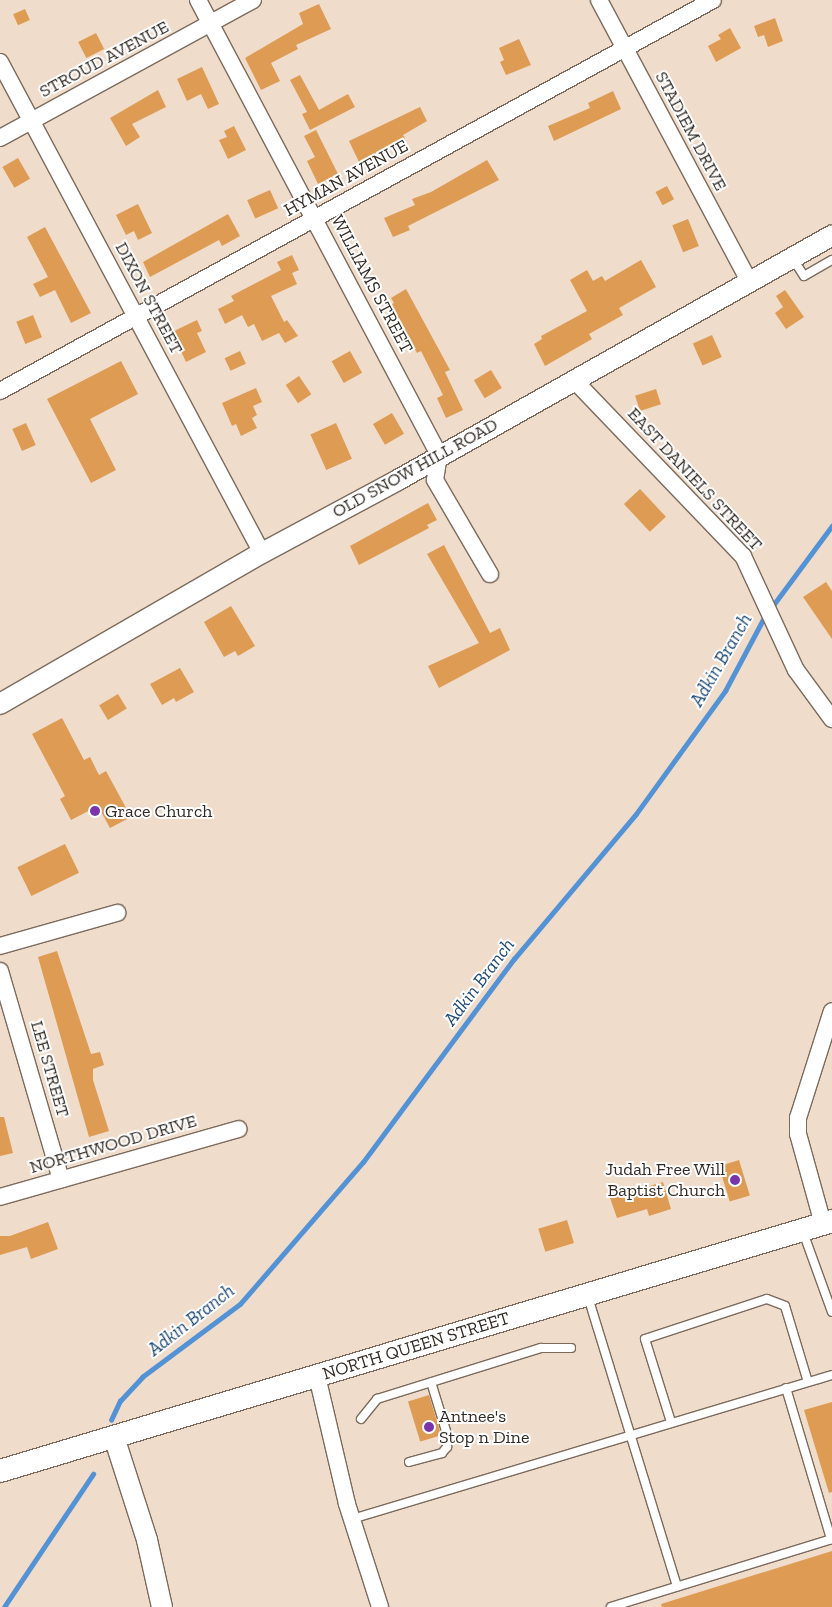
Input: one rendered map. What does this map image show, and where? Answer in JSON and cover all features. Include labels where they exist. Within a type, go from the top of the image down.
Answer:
[{"type":"main road","name":"NORTH QUEEN STREET","points":[[0,1471],[819,1225]]},
{"type":"street","name":"WILLIAMS STREET","points":[[198,0],[439,455]]},
{"type":"street","name":"STROUD AVENUE","points":[[0,138],[253,0]]},
{"type":"street","name":"STADIEM DRIVE","points":[[599,0],[749,281]]},
{"type":"street","name":"HYMAN AVENUE","points":[[0,391],[713,0]]},
{"type":"street","name":"DIXON STREET","points":[[0,62],[262,553]]},
{"type":"street","name":"OLD SNOW HILL ROAD","points":[[0,704],[262,553],[832,235]]},
{"type":"street","name":"EAST DANIELS STREET","points":[[574,380],[743,556],[796,670],[832,719]]},
{"type":"street","points":[[439,455],[435,480],[490,574]]},
{"type":"street","points":[[0,946],[117,912]]},
{"type":"street","name":"LEE STREET","points":[[0,971],[61,1179]]},
{"type":"street","points":[[819,1225],[798,1134],[798,1118],[832,1011]]},
{"type":"street","name":"NORTHWOOD DRIVE","points":[[0,1197],[238,1129]]},
{"type":"street","points":[[317,1376],[352,1520],[380,1607]]},
{"type":"street","points":[[114,1437],[147,1540],[162,1607]]},
{"type":"lane","points":[[791,257],[804,276],[832,260]]},
{"type":"lane","points":[[819,1225],[832,1312]]},
{"type":"lane","points":[[587,1295],[677,1587]]},
{"type":"lane","points":[[670,1422],[645,1339],[766,1299],[786,1306],[808,1382]]},
{"type":"lane","points":[[360,1419],[377,1399],[542,1348],[570,1348]]},
{"type":"lane","points":[[352,1520],[630,1434],[832,1375]]},
{"type":"lane","points":[[409,1462],[442,1453],[447,1447],[447,1434],[431,1382]]},
{"type":"lane","points":[[610,1607],[832,1539],[786,1388]]},
{"type":"building","points":[[319,4],[331,29],[296,45],[298,49],[271,63],[280,81],[261,90],[245,58],[303,24],[299,13]]},
{"type":"building","points":[[25,9],[30,20],[18,25],[13,14]]},
{"type":"building","points":[[775,18],[783,41],[768,47],[764,35],[758,37],[754,26]]},
{"type":"building","points":[[730,28],[741,48],[716,62],[708,46],[721,39],[718,35]]},
{"type":"building","points":[[96,33],[104,49],[86,58],[78,42]]},
{"type":"building","points":[[519,39],[531,65],[506,75],[500,62],[504,60],[499,48]]},
{"type":"building","points":[[202,67],[219,104],[208,109],[201,94],[187,101],[177,79]]},
{"type":"building","points":[[300,75],[319,110],[348,94],[355,107],[310,130],[302,114],[307,112],[290,80]]},
{"type":"building","points":[[158,90],[166,107],[132,124],[140,137],[126,146],[110,118]]},
{"type":"building","points":[[613,91],[621,109],[554,141],[548,126],[590,108],[588,103]]},
{"type":"building","points":[[420,107],[427,121],[403,135],[405,138],[359,162],[349,141]]},
{"type":"building","points":[[234,126],[246,150],[228,159],[219,140],[227,137],[224,131]]},
{"type":"building","points":[[316,130],[338,174],[318,184],[307,161],[315,157],[304,136]]},
{"type":"building","points":[[18,158],[30,179],[14,188],[2,167]]},
{"type":"building","points":[[487,160],[499,180],[408,226],[410,230],[393,237],[384,218],[415,205],[412,199],[431,192]]},
{"type":"building","points":[[667,186],[674,199],[663,205],[656,192]]},
{"type":"building","points":[[270,190],[278,208],[255,218],[247,200]]},
{"type":"building","points":[[138,204],[152,233],[138,240],[134,231],[126,235],[116,215]]},
{"type":"building","points":[[228,214],[240,236],[222,246],[219,240],[150,277],[143,262]]},
{"type":"building","points":[[688,219],[699,246],[683,252],[672,225]]},
{"type":"building","points":[[45,227],[91,313],[71,323],[55,290],[40,297],[33,284],[48,277],[27,237]]},
{"type":"building","points":[[292,255],[299,270],[292,273],[297,284],[271,296],[284,322],[287,320],[298,336],[285,343],[279,333],[262,341],[254,324],[248,327],[242,315],[225,324],[218,309],[234,301],[231,296],[281,270],[277,262]]},
{"type":"building","points":[[641,260],[656,287],[619,308],[623,315],[589,334],[592,339],[545,366],[534,344],[542,339],[541,336],[587,311],[570,280],[587,270],[593,281],[602,276],[605,281]]},
{"type":"building","points":[[406,289],[450,370],[445,372],[463,410],[446,418],[437,398],[443,395],[421,351],[417,353],[390,305],[394,303],[391,298]]},
{"type":"building","points":[[785,290],[804,317],[786,329],[775,313],[783,307],[776,296]]},
{"type":"building","points":[[33,315],[42,337],[25,344],[16,322]]},
{"type":"building","points":[[197,320],[202,331],[197,333],[206,352],[186,362],[172,332]]},
{"type":"building","points":[[712,335],[722,357],[703,365],[693,344]]},
{"type":"building","points":[[240,351],[246,364],[231,371],[225,358]]},
{"type":"building","points":[[350,351],[362,373],[344,383],[332,361]]},
{"type":"building","points":[[121,361],[138,394],[90,419],[116,470],[91,483],[47,399]]},
{"type":"building","points":[[491,370],[502,388],[485,398],[474,380]]},
{"type":"building","points":[[299,376],[311,394],[298,403],[286,385]]},
{"type":"building","points":[[256,388],[262,402],[253,406],[257,415],[252,418],[257,428],[241,436],[236,424],[232,426],[222,403]]},
{"type":"building","points":[[656,389],[661,404],[640,411],[635,396]]},
{"type":"building","points":[[392,413],[404,434],[385,445],[373,424]]},
{"type":"building","points":[[26,423],[36,445],[22,451],[12,429]]},
{"type":"building","points":[[336,423],[352,459],[326,470],[310,434]]},
{"type":"building","points":[[640,489],[666,517],[650,532],[624,504]]},
{"type":"building","points":[[428,503],[437,520],[427,525],[429,528],[359,565],[350,546]]},
{"type":"building","points":[[444,545],[490,633],[500,628],[510,650],[439,688],[428,666],[479,643],[427,554]]},
{"type":"building","points":[[826,582],[832,591],[832,639],[803,597]]},
{"type":"building","points":[[231,606],[255,646],[238,656],[235,651],[224,657],[204,622]]},
{"type":"building","points":[[180,668],[194,692],[176,702],[174,698],[162,705],[150,684]]},
{"type":"building","points":[[118,694],[127,709],[108,720],[99,705]]},
{"type":"building","points":[[62,718],[84,760],[90,757],[99,775],[106,771],[131,817],[110,828],[98,806],[71,820],[60,799],[65,796],[32,734]]},
{"type":"building","points":[[65,844],[79,873],[31,896],[17,867]]},
{"type":"building","points":[[57,951],[91,1054],[100,1052],[104,1065],[93,1069],[93,1080],[109,1131],[89,1137],[38,957]]},
{"type":"building","points":[[0,1117],[4,1117],[13,1153],[0,1156]]},
{"type":"building","name":"Judah Free Will Baptist Church","points":[[739,1160],[750,1195],[730,1202],[719,1166]]},
{"type":"building","points":[[663,1182],[671,1209],[649,1216],[647,1209],[617,1218],[610,1198]]},
{"type":"building","points":[[567,1220],[574,1243],[545,1252],[538,1229]]},
{"type":"building","points":[[48,1222],[58,1249],[31,1259],[27,1247],[0,1255],[0,1236],[10,1236]]},
{"type":"building","name":"Antnee's Stop n Dine","points":[[429,1395],[441,1435],[420,1442],[408,1401]]},
{"type":"building","points":[[832,1402],[832,1492],[829,1493],[804,1410]]},
{"type":"building","points":[[832,1551],[832,1607],[662,1607],[661,1604]]},
{"type":"waterway","name":"Adkin Branch","points":[[771,608],[832,526]]},
{"type":"waterway","name":"Adkin Branch","points":[[111,1420],[120,1401],[142,1377],[240,1304],[363,1162],[514,959],[636,814],[725,691],[766,614]]},
{"type":"waterway","name":"Adkin Branch","points":[[4,1607],[93,1474]]},
{"type":"place","name":"Grace Church","points":[[95,811]]},
{"type":"place","name":"Judah Free Will Baptist Church","points":[[735,1180]]},
{"type":"place","name":"Antnee's Stop n Dine","points":[[429,1427]]}]
